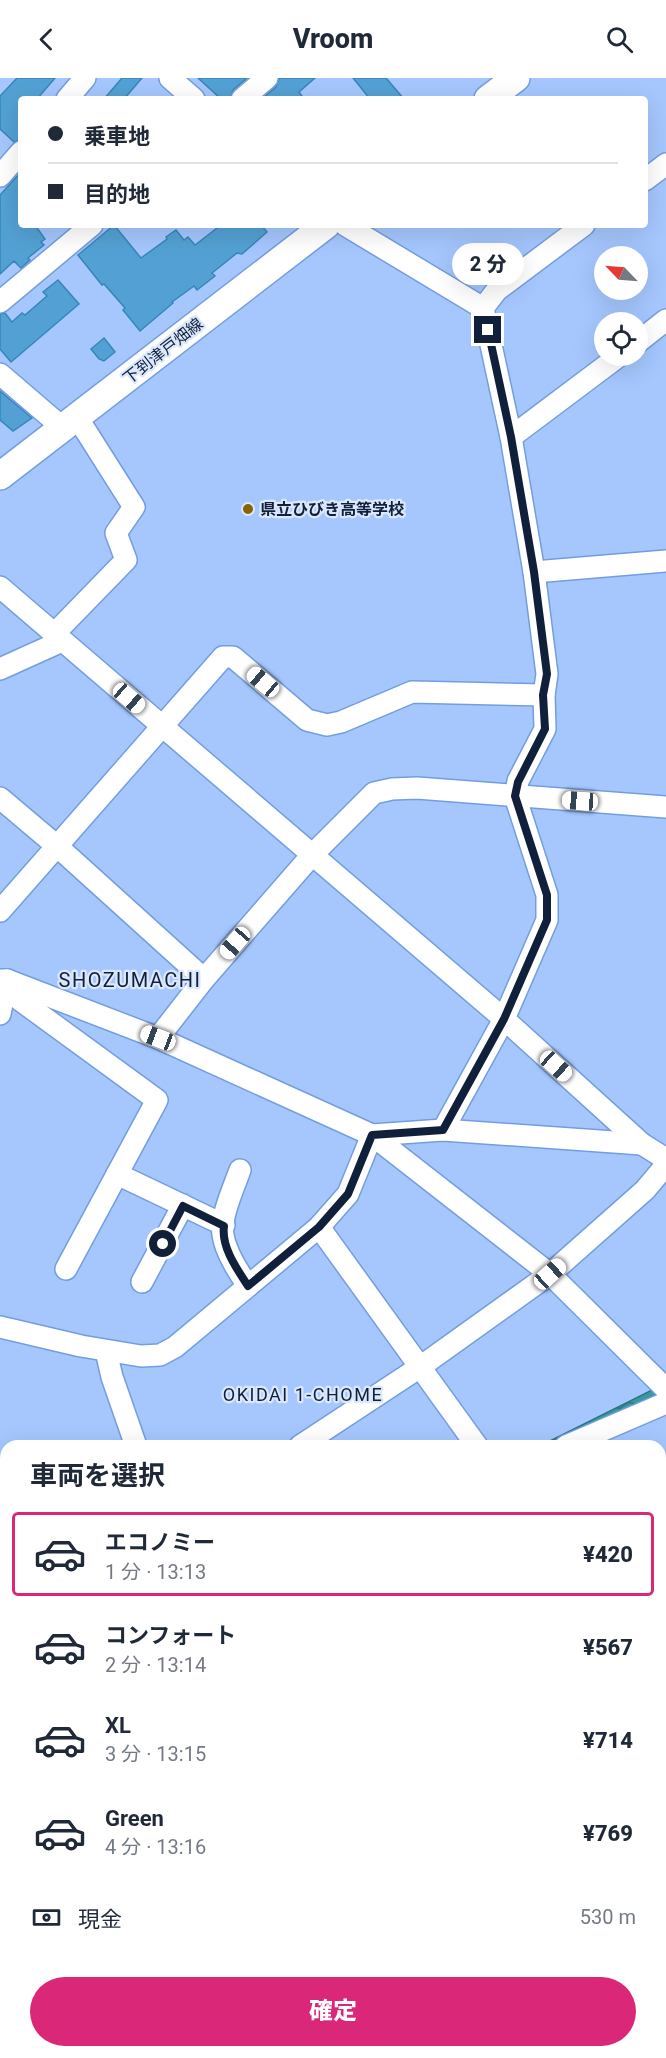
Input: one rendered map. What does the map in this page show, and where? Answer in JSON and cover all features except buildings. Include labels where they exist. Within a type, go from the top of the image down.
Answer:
[{"type":"main road","points":[[493,96],[516,78]]},
{"type":"main road","name":"下到津戸畑線","points":[[0,476],[322,228]]},
{"type":"street","points":[[70,96],[85,78]]},
{"type":"street","points":[[170,78],[191,96]]},
{"type":"street","points":[[246,96],[267,78]]},
{"type":"street","points":[[0,176],[18,155]]},
{"type":"street","points":[[648,178],[666,164]]},
{"type":"street","points":[[0,302],[88,228]]},
{"type":"street","points":[[350,228],[483,308],[511,437],[534,572],[547,674],[543,695],[545,729],[518,782],[515,796],[547,895],[547,920],[504,1019],[443,1130]]},
{"type":"street","points":[[483,308],[497,290],[580,228]]},
{"type":"street","points":[[648,334],[666,320]]},
{"type":"street","points":[[511,437],[606,366]]},
{"type":"street","points":[[0,374],[70,423],[134,507],[116,533],[126,560],[58,637],[0,669]]},
{"type":"street","points":[[534,572],[666,561]]},
{"type":"street","points":[[0,587],[504,1019],[642,1144],[666,1159]]},
{"type":"street","points":[[0,911],[223,657],[233,657],[307,720],[327,725],[341,722],[412,692],[543,695]]},
{"type":"street","points":[[158,1038],[204,979],[312,855],[374,793],[392,789],[417,788],[666,807]]},
{"type":"street","points":[[0,798],[58,847],[204,979]]},
{"type":"street","points":[[0,1014],[2,978]]},
{"type":"street","points":[[2,978],[158,1038],[372,1135],[550,1274],[663,1385]]},
{"type":"street","points":[[2,978],[21,1000],[157,1100],[66,1269]]},
{"type":"street","points":[[372,1135],[443,1130],[642,1144]]},
{"type":"street","points":[[0,1327],[106,1351],[141,1356],[160,1355],[175,1347],[319,1227],[348,1194],[372,1135]]},
{"type":"street","points":[[309,1440],[420,1367],[550,1274],[645,1190],[666,1165]]},
{"type":"street","points":[[240,1170],[225,1215],[223,1234],[234,1265],[248,1286]]},
{"type":"street","points":[[117,1174],[224,1226]]},
{"type":"street","points":[[142,1282],[183,1206]]},
{"type":"street","points":[[319,1227],[473,1440]]},
{"type":"street","points":[[106,1351],[112,1377],[134,1440]]},
{"type":"street","points":[[580,1440],[666,1403]]},
{"type":"water","points":[[666,1383],[666,1393],[571,1440],[552,1440]]},
{"type":"place","name":"県立ひびき高等学校","points":[[248,509]]},
{"type":"district","name":"SHOZUMACHI","points":[[130,980]]},
{"type":"district","name":"OKIDAI 1-CHOME","points":[[303,1394]]},
{"type":"route","points":[[163,1244],[183,1206],[224,1226],[223,1234],[234,1265],[248,1286],[319,1227],[348,1194],[372,1135],[443,1130],[504,1019],[547,920],[547,895],[515,796],[518,782],[545,729],[543,695],[547,674],[534,572],[511,437],[488,330]]}]
